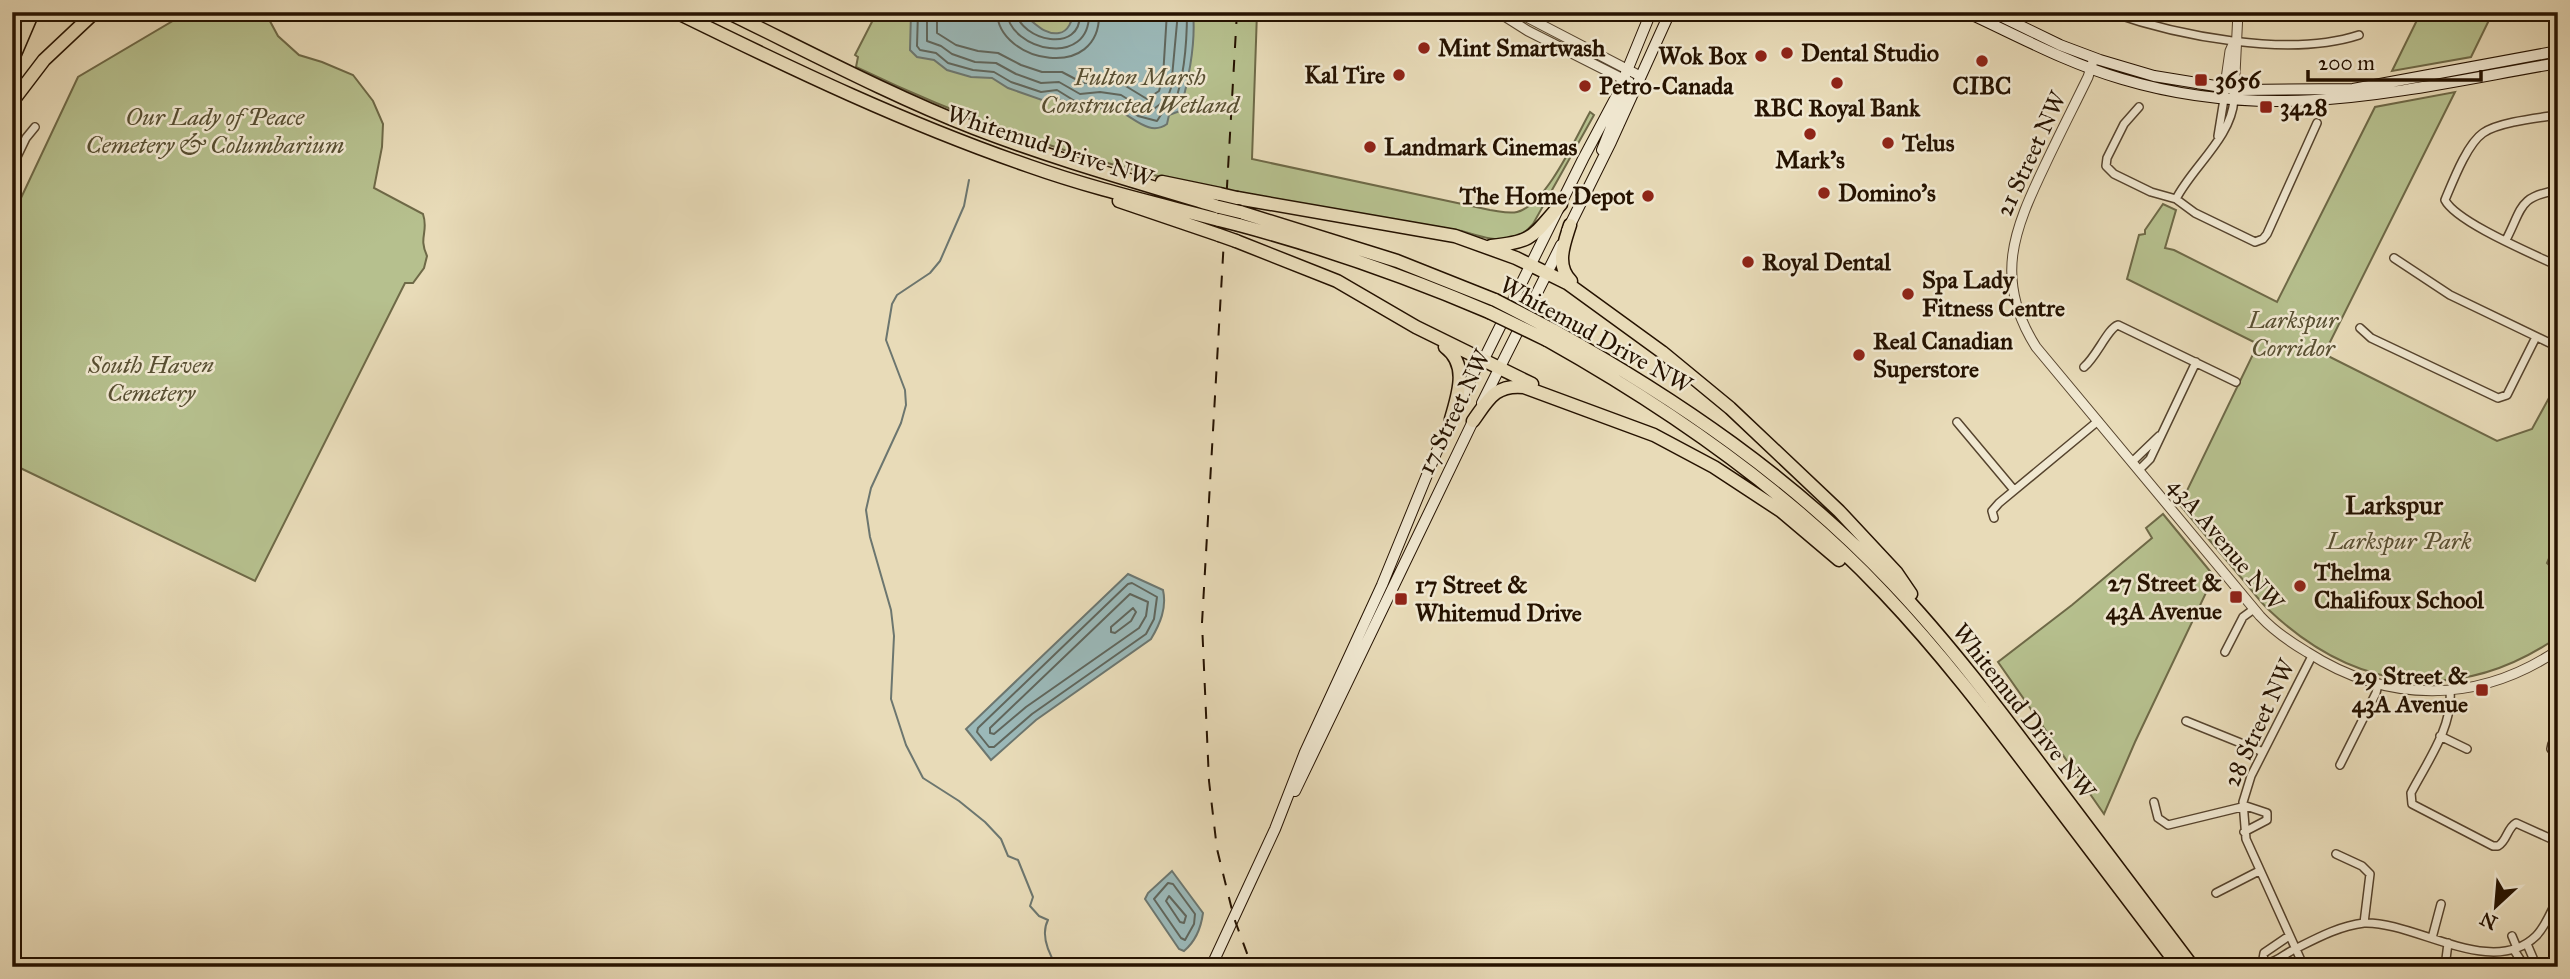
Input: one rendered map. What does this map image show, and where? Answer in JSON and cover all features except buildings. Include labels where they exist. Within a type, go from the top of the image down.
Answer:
[{"type":"highway","points":[[12,61],[33,12]]},
{"type":"highway","points":[[12,102],[44,60],[94,12]]},
{"type":"highway","points":[[663,12],[763,55]]},
{"type":"highway","points":[[677,12],[763,55]]},
{"type":"highway","points":[[727,12],[832,64]]},
{"type":"highway","points":[[739,12],[832,64]]},
{"type":"highway","name":"Whitemud Drive NW","points":[[763,55],[914,123],[1031,167],[1219,220],[1239,219],[1397,261],[1492,306],[1665,395],[1713,428],[1825,517],[1890,581],[1977,681],[2193,967]]},
{"type":"highway","name":"Whitemud Drive NW","points":[[832,64],[951,119],[1039,152],[1220,200],[1239,219]]},
{"type":"highway","points":[[1031,167],[1095,193],[1236,241],[1337,281],[1416,327],[1498,369],[1609,418]]},
{"type":"highway","points":[[1220,200],[1237,198],[1431,231],[1488,246],[1547,272],[1583,293],[1694,378],[1788,461],[1896,572],[1948,646]]},
{"type":"highway","points":[[1488,246],[1528,239],[1561,204]]},
{"type":"highway","points":[[1570,225],[1562,257],[1562,270],[1583,293]]},
{"type":"highway","points":[[1416,327],[1453,353],[1458,364],[1460,386],[1451,419]]},
{"type":"highway","name":"Whitemud Drive NW","points":[[1550,335],[1704,437],[1812,523],[1882,591],[1967,688],[2179,967]]},
{"type":"highway","points":[[1473,421],[1492,394],[1504,387],[1513,386],[1524,387],[1654,435],[1735,479],[1781,511],[1836,558],[1882,591]]},
{"type":"main road","name":"17 Street NW","points":[[1211,967],[1498,369],[1591,184],[1607,136],[1632,78],[1651,12]]},
{"type":"main road","name":"17 Street NW","points":[[1275,829],[1305,752],[1382,585],[1451,419],[1561,204],[1632,78],[1656,43],[1667,12]]},
{"type":"main road","points":[[1966,12],[2058,56],[2092,63]]},
{"type":"main road","points":[[1992,12],[2092,63],[2158,88],[2319,101],[2373,95],[2558,63]]},
{"type":"main road","points":[[2229,94],[2338,90],[2558,51]]},
{"type":"street","points":[[1498,12],[1528,31],[1632,78]]},
{"type":"street","points":[[1517,12],[1632,78]]},
{"type":"street","points":[[2110,12],[2175,31],[2235,41],[2316,43],[2346,40],[2359,35]]},
{"type":"street","points":[[2176,199],[2218,137],[2229,94],[2238,12]]},
{"type":"street","name":"21 Street NW","points":[[2036,347],[2026,331],[2016,304],[2011,267],[2013,244],[2025,207],[2092,63]]},
{"type":"street","points":[[2139,107],[2121,129],[2106,161],[2107,168],[2144,189],[2176,199],[2195,213],[2258,242],[2267,234],[2317,123]]},
{"type":"street","points":[[2558,115],[2483,132],[2470,149],[2446,202],[2466,219],[2558,267]]},
{"type":"street","points":[[12,167],[26,138],[35,127]]},
{"type":"street","points":[[2506,240],[2528,199],[2558,190]]},
{"type":"street","points":[[2394,258],[2450,295],[2558,347]]},
{"type":"street","points":[[2084,367],[2096,356],[2115,325],[2236,382]]},
{"type":"street","points":[[2360,328],[2371,338],[2493,397],[2503,397],[2509,393],[2536,337]]},
{"type":"street","name":"43A Avenue NW","points":[[2036,347],[2253,608],[2273,629],[2312,656],[2339,671],[2378,685],[2412,691],[2450,691],[2477,686],[2516,673],[2558,650]]},
{"type":"street","points":[[2135,466],[2160,436],[2196,362]]},
{"type":"street","points":[[1994,518],[1993,509],[2098,421]]},
{"type":"street","points":[[1957,422],[2014,491]]},
{"type":"street","points":[[2225,652],[2243,617],[2253,608]]},
{"type":"street","name":"28 Street NW","points":[[2242,807],[2264,811],[2269,817],[2265,822],[2244,832],[2242,807],[2248,783],[2312,656]]},
{"type":"street","points":[[2340,765],[2378,685]]},
{"type":"street","points":[[2450,691],[2449,713],[2411,793],[2410,802],[2496,846],[2503,843],[2516,823],[2558,842]]},
{"type":"street","points":[[2186,720],[2263,752]]},
{"type":"street","points":[[2440,736],[2468,749]]},
{"type":"street","points":[[2558,741],[2552,744],[2551,749],[2558,757]]},
{"type":"street","points":[[2154,802],[2158,818],[2168,825],[2242,807]]},
{"type":"street","points":[[2244,832],[2259,871],[2304,967]]},
{"type":"street","points":[[2336,854],[2368,870],[2370,876],[2364,923]]},
{"type":"street","points":[[2216,893],[2259,871]]},
{"type":"street","points":[[2290,936],[2264,953],[2264,961],[2270,964],[2295,948],[2344,927],[2364,923],[2386,925],[2490,954],[2527,944],[2539,933],[2558,898]]},
{"type":"street","points":[[2432,938],[2441,904]]},
{"type":"street","points":[[2512,936],[2523,964],[2530,964],[2533,958],[2527,944]]},
{"type":"street","points":[[2445,967],[2448,943]]},
{"type":"green space","points":[[188,12],[265,12],[278,36],[299,55],[353,75],[373,101],[383,124],[382,147],[374,188],[423,214],[425,220],[423,244],[427,256],[424,268],[413,283],[405,283],[255,581],[12,464],[12,217],[78,77]]},
{"type":"green space","name":"Fulton Marsh Constructed Wetland","points":[[877,12],[1257,12],[1252,159],[1510,213],[1528,207],[1539,197],[1559,169],[1590,112],[1594,115],[1533,224],[1525,232],[1509,239],[1491,239],[1462,231],[1269,200],[1161,177],[1071,152],[983,122],[856,67],[858,57],[855,55]]},
{"type":"green space","points":[[2421,12],[2493,12],[2471,57],[2392,71]]},
{"type":"green space","name":"Larkspur Park","points":[[2455,92],[2324,354],[2497,441],[2532,429],[2550,396],[2558,400],[2558,537],[2547,563],[2558,574],[2558,637],[2521,659],[2483,673],[2446,680],[2409,680],[2373,673],[2337,659],[2303,638],[2261,602],[2180,505],[2258,344],[2127,279],[2139,235],[2145,234],[2163,204],[2176,210],[2165,248],[2174,250],[2277,302],[2375,107]]},
{"type":"green space","points":[[2163,514],[2214,576],[2104,814],[1998,662],[2152,538],[2146,528]]},
{"type":"water","points":[[911,12],[1016,12],[1046,31],[1059,33],[1071,22],[1073,12],[1193,12],[1191,62],[1180,111],[1169,115],[1167,124],[1147,127],[1112,109],[1076,109],[1055,97],[1042,100],[1008,88],[992,78],[971,77],[947,70],[934,60],[917,57],[910,50]]},
{"type":"water","points":[[1128,574],[1163,590],[1162,616],[1151,639],[1036,720],[991,760],[966,729]]},
{"type":"water","points":[[1172,871],[1203,913],[1197,934],[1184,951],[1179,949],[1145,899]]},
{"type":"waterway","points":[[969,180],[964,206],[940,261],[930,273],[897,295],[892,304],[886,340],[905,390],[906,405],[901,423],[871,488],[866,510],[870,537],[891,610],[894,636],[891,699],[906,745],[923,778],[985,822],[1001,839],[1008,856],[1018,860],[1033,897],[1030,906],[1039,916],[1048,920],[1045,938],[1057,967]]},
{"type":"railway","points":[[1237,12],[1202,623],[1209,781],[1217,849],[1234,918],[1252,967]]},
{"type":"place","name":"Mint Smartwash","points":[[1424,48]]},
{"type":"place","name":"Dental Studio","points":[[1787,53]]},
{"type":"place","name":"Wok Box","points":[[1761,56]]},
{"type":"place","name":"CIBC","points":[[1982,61]]},
{"type":"place","name":"Kal Tire","points":[[1399,75]]},
{"type":"place","name":"3656","points":[[2201,80]]},
{"type":"place","name":"RBC Royal Bank","points":[[1837,83]]},
{"type":"place","name":"Petro-Canada","points":[[1585,86]]},
{"type":"place","name":"3428","points":[[2266,107]]},
{"type":"place","name":"Mark's","points":[[1810,134]]},
{"type":"place","name":"Telus","points":[[1888,143]]},
{"type":"place","name":"Landmark Cinemas","points":[[1370,147]]},
{"type":"place","name":"Domino's","points":[[1824,193]]},
{"type":"place","name":"The Home Depot","points":[[1648,196]]},
{"type":"place","name":"Royal Dental","points":[[1748,262]]},
{"type":"place","name":"Spa Lady Fitness Centre","points":[[1908,294]]},
{"type":"place","name":"Real Canadian Superstore","points":[[1859,355]]},
{"type":"place","name":"Thelma Chalifoux School","points":[[2300,586]]},
{"type":"place","name":"27 Street & 43A Avenue","points":[[2236,597]]},
{"type":"place","name":"17 Street & Whitemud Drive","points":[[1401,599]]},
{"type":"place","name":"29 Street & 43A Avenue","points":[[2482,690]]},
{"type":"district","name":"Larkspur","points":[[2394,505]]},
{"type":"park label","name":"Our Lady of Peace Cemetery & Columbarium","points":[[215,131]]},
{"type":"park label","name":"Larkspur Corridor","points":[[2293,334]]},
{"type":"park label","name":"South Haven Cemetery","points":[[151,379]]}]
